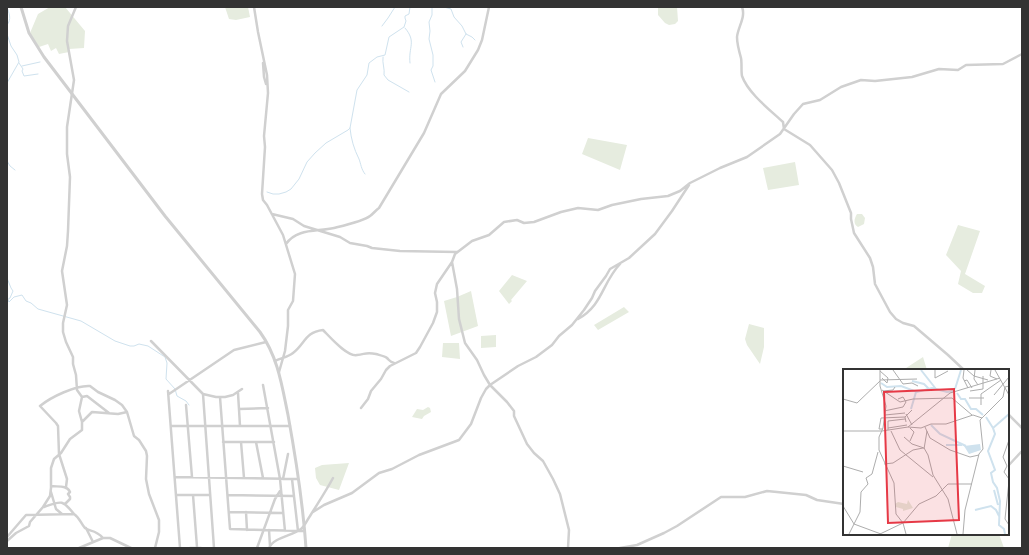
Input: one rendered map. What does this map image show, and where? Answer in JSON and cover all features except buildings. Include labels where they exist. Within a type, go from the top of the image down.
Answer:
[{"type":"street","points":[[21,7],[33,41],[165,216],[260,332],[266,342],[279,373],[290,426],[306,548]]},
{"type":"street","points":[[7,541],[16,533],[29,526],[30,522],[43,507],[50,496],[52,464],[54,459],[63,451],[70,439],[81,431],[82,422],[79,411],[82,397],[77,388],[73,357],[63,332],[63,323],[67,305],[62,271],[68,239],[70,184],[66,154],[67,127],[74,80],[67,41],[68,26],[76,7]]},
{"type":"street","points":[[254,7],[267,75],[268,89],[262,194],[263,200],[272,214],[286,244],[294,268],[295,287],[293,302],[288,310],[285,351],[279,373]]},
{"type":"street","points":[[286,244],[296,235],[334,228],[360,221],[370,216],[379,208],[424,133],[441,94],[465,71],[478,50],[482,40],[489,7]]},
{"type":"street","points":[[742,7],[744,11],[743,18],[738,30],[737,38],[743,68],[742,76],[750,89],[768,109],[783,122],[784,129]]},
{"type":"street","points":[[361,408],[386,370],[416,353],[429,332],[437,312],[435,293],[437,284],[452,262],[455,254],[472,241],[489,235],[506,221],[518,220],[524,223],[534,222],[561,212],[578,208],[598,210],[612,205],[641,199],[664,197],[680,191],[690,183],[720,168],[742,160],[780,134],[794,114],[804,104],[807,102],[820,100],[841,87],[861,80],[912,77],[939,69],[958,70],[966,65],[1005,64],[1022,54]]},
{"type":"street","points":[[784,129],[810,145],[832,170],[839,182],[851,213],[854,233],[870,258],[875,284],[890,312],[896,319],[914,326],[963,369]]},
{"type":"street","points":[[313,512],[352,493],[379,473],[392,469],[419,455],[459,440],[471,424],[481,398],[490,385],[518,366],[543,353],[552,345],[575,321],[610,269],[633,254],[655,234],[690,183]]},
{"type":"street","points":[[272,214],[293,219],[304,226],[340,237],[350,243],[372,248],[400,251],[458,252]]},
{"type":"street","points":[[452,262],[457,289],[459,319],[463,335],[468,347],[477,360],[490,385],[505,399],[514,411],[514,416],[527,444],[543,461],[553,479],[562,499],[569,530],[568,548]]},
{"type":"street","points":[[575,321],[588,314],[592,309],[600,297],[608,279],[622,262]]},
{"type":"street","points":[[275,361],[291,355],[313,332],[323,330],[340,348],[353,354],[357,355],[366,352],[372,353],[386,357],[390,362],[396,363]]},
{"type":"street","points":[[151,341],[203,394],[220,397],[238,392],[242,389]]},
{"type":"street","points":[[180,548],[168,393],[234,350],[266,342]]},
{"type":"street","points":[[263,385],[282,479]]},
{"type":"street","points":[[66,487],[67,479],[59,454],[58,426],[40,406],[62,393],[77,388],[90,386],[98,392],[115,400],[127,412],[134,436],[139,440],[147,454],[146,479],[149,494],[159,520],[159,532],[155,548]]},
{"type":"street","points":[[238,392],[240,426]]},
{"type":"street","points":[[203,394],[214,548]]},
{"type":"street","points":[[82,397],[87,396],[109,413]]},
{"type":"street","points":[[220,397],[230,529],[304,531]]},
{"type":"street","points":[[186,405],[192,477]]},
{"type":"street","points":[[239,408],[268,408]]},
{"type":"street","points":[[82,422],[92,412],[118,414],[127,412]]},
{"type":"street","points":[[1009,415],[1022,428]]},
{"type":"street","points":[[171,426],[290,426]]},
{"type":"street","points":[[224,442],[274,442]]},
{"type":"street","points":[[241,442],[244,478]]},
{"type":"street","points":[[256,442],[263,478]]},
{"type":"street","points":[[1009,465],[1022,451]]},
{"type":"street","points":[[285,531],[280,496],[282,479],[288,454]]},
{"type":"street","points":[[175,477],[298,479]]},
{"type":"street","points":[[270,548],[271,544],[298,531],[304,526],[333,478]]},
{"type":"street","points":[[292,479],[298,531]]},
{"type":"street","points":[[51,486],[66,487],[70,491],[68,494],[70,498],[65,504]]},
{"type":"street","points":[[51,490],[56,509],[62,514]]},
{"type":"street","points":[[620,548],[637,545],[664,533],[721,497],[751,496],[767,491],[806,495],[817,500],[843,504]]},
{"type":"street","points":[[176,495],[210,495]]},
{"type":"street","points":[[193,495],[197,547]]},
{"type":"street","points":[[228,495],[294,496]]},
{"type":"street","points":[[257,548],[275,499],[280,496]]},
{"type":"street","points":[[43,507],[54,503],[65,504],[82,521],[92,542]]},
{"type":"street","points":[[229,512],[283,513]]},
{"type":"street","points":[[246,512],[247,530]]},
{"type":"street","points":[[7,537],[24,516],[28,514],[74,514]]},
{"type":"street","points":[[85,528],[98,533],[102,538]]},
{"type":"street","points":[[269,530],[270,548]]},
{"type":"street","points":[[79,548],[102,538],[112,539],[131,548]]},
{"type":"street","points":[[190,548],[201,548]]},
{"type":"shaded area","points":[[50,7],[65,7],[85,31],[84,48],[69,49],[69,52],[59,54],[56,48],[51,51],[48,44],[39,47],[30,33],[38,14]]},
{"type":"shaded area","points":[[225,7],[248,7],[250,17],[236,20],[229,19]]},
{"type":"shaded area","points":[[658,7],[677,7],[678,21],[675,24],[669,25],[665,23],[658,15]]},
{"type":"shaded area","points":[[588,138],[627,145],[620,170],[582,154]]},
{"type":"shaded area","points":[[795,162],[799,185],[768,190],[763,168]]},
{"type":"shaded area","points":[[857,214],[862,214],[865,218],[864,224],[858,227],[854,221]]},
{"type":"shaded area","points":[[958,225],[980,231],[965,274],[985,286],[982,293],[973,293],[958,284],[961,271],[946,255]]},
{"type":"shaded area","points":[[512,275],[527,281],[509,304],[499,291]]},
{"type":"shaded area","points":[[471,291],[478,326],[451,336],[444,301]]},
{"type":"shaded area","points":[[624,307],[629,312],[598,330],[594,325]]},
{"type":"shaded area","points":[[749,324],[764,328],[764,347],[760,364],[747,345],[745,339]]},
{"type":"shaded area","points":[[496,335],[496,347],[481,348],[481,336]]},
{"type":"shaded area","points":[[443,343],[459,343],[460,359],[442,357]]},
{"type":"shaded area","points":[[923,357],[927,369],[905,369]]},
{"type":"shaded area","points":[[428,407],[430,408],[431,412],[422,419],[412,417],[417,409],[423,410]]},
{"type":"shaded area","points":[[349,463],[339,490],[320,485],[316,478],[315,468],[322,465]]},
{"type":"shaded area","points":[[952,535],[999,535],[1004,548],[948,548]]},
{"type":"waterway","points":[[7,7],[10,18],[7,25]]},
{"type":"waterway","points":[[382,26],[395,7]]},
{"type":"waterway","points":[[267,192],[279,194],[291,189],[299,179],[307,162],[315,153],[326,143],[350,128],[357,90],[367,75],[369,63],[377,57],[385,55],[389,37],[404,27],[406,21],[405,16],[409,14],[410,7]]},
{"type":"waterway","points":[[432,7],[432,15],[429,22],[429,39],[433,55],[433,66],[431,70],[435,82]]},
{"type":"waterway","points":[[444,7],[451,9],[454,17],[462,26],[466,34],[475,40]]},
{"type":"waterway","points":[[405,28],[411,37],[410,63]]},
{"type":"waterway","points":[[7,34],[19,62],[7,83]]},
{"type":"waterway","points":[[463,47],[461,42],[466,34]]},
{"type":"waterway","points":[[383,57],[384,75],[388,80],[409,92]]},
{"type":"waterway","points":[[22,66],[40,62]]},
{"type":"waterway","points":[[19,63],[23,69],[22,71],[24,76],[38,74]]},
{"type":"waterway","points":[[350,128],[354,148],[365,174]]},
{"type":"waterway","points":[[7,161],[15,170]]},
{"type":"waterway","points":[[7,278],[13,291],[10,298],[7,300]]},
{"type":"waterway","points":[[8,300],[9,302],[14,297],[22,295],[26,301],[38,309],[81,321],[115,341],[130,346],[139,344],[148,346],[165,357],[167,363],[166,379],[175,389],[177,396],[186,401],[189,405]]}]
